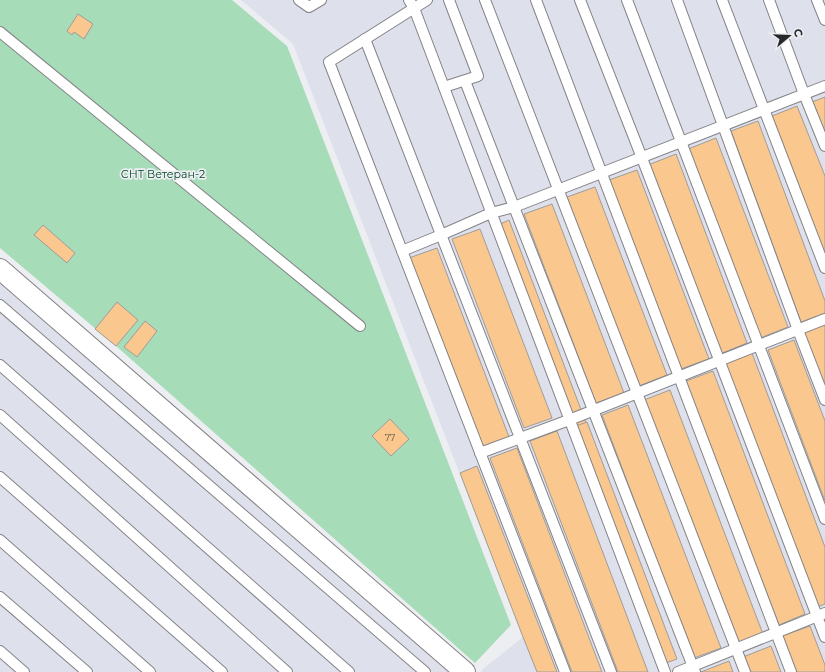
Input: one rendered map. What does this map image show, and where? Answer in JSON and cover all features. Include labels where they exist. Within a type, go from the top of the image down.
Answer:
[{"type":"street","points":[[0,269],[465,672]]},
{"type":"lane","points":[[299,0],[309,7],[321,0]]},
{"type":"lane","points":[[427,0],[412,4],[365,39],[328,62],[565,672]]},
{"type":"lane","points":[[444,87],[478,76],[449,0]]},
{"type":"lane","points":[[485,0],[745,672]]},
{"type":"lane","points":[[536,0],[791,672]]},
{"type":"lane","points":[[580,0],[719,361],[821,615],[825,637]]},
{"type":"lane","points":[[627,0],[825,519]]},
{"type":"lane","points":[[677,0],[825,400]]},
{"type":"lane","points":[[722,0],[825,268]]},
{"type":"lane","points":[[769,0],[825,146]]},
{"type":"lane","points":[[818,0],[825,20]]},
{"type":"lane","points":[[412,4],[665,672]]},
{"type":"lane","points":[[0,32],[360,326]]},
{"type":"lane","points":[[365,39],[611,672]]},
{"type":"lane","points":[[465,81],[694,669]]},
{"type":"lane","points":[[402,251],[491,213],[514,207],[825,86]]},
{"type":"lane","points":[[0,305],[425,672]]},
{"type":"lane","points":[[480,452],[569,420],[825,319]]},
{"type":"lane","points":[[0,365],[349,672]]},
{"type":"lane","points":[[0,415],[287,672]]},
{"type":"lane","points":[[0,477],[222,672]]},
{"type":"lane","points":[[0,540],[150,672]]},
{"type":"lane","points":[[0,597],[87,672]]},
{"type":"lane","points":[[678,672],[694,669],[736,649],[821,615]]},
{"type":"lane","points":[[0,652],[24,672]]},
{"type":"shaded area","points":[[241,0],[825,0],[825,672],[481,672],[523,637],[293,44]]},
{"type":"shaded area","points":[[0,282],[456,672],[0,672]]},
{"type":"green space","name":"СНТ Ветеран-2","points":[[0,0],[232,0],[287,46],[511,625],[475,663],[116,346],[0,248]]},
{"type":"building","points":[[78,14],[93,24],[84,39],[74,32],[72,35],[67,31]]},
{"type":"building","points":[[825,97],[825,136],[812,102]]},
{"type":"building","points":[[797,106],[825,176],[825,258],[772,116]]},
{"type":"building","points":[[758,121],[825,301],[825,313],[801,322],[731,131]]},
{"type":"building","points":[[716,138],[788,327],[760,338],[688,149]]},
{"type":"building","points":[[676,154],[747,343],[720,354],[648,165]]},
{"type":"building","points":[[637,170],[709,359],[681,369],[609,180]]},
{"type":"building","points":[[595,187],[667,375],[639,386],[567,197]]},
{"type":"building","points":[[552,204],[624,393],[596,403],[524,214]]},
{"type":"building","points":[[509,220],[599,457],[588,462],[498,225]]},
{"type":"building","points":[[43,225],[75,253],[67,263],[34,235]]},
{"type":"building","points":[[480,229],[552,418],[524,428],[452,239]]},
{"type":"building","points":[[437,248],[509,437],[481,447],[409,258]]},
{"type":"building","points":[[117,302],[138,320],[116,346],[95,329]]},
{"type":"building","points":[[145,321],[157,331],[137,357],[124,347]]},
{"type":"building","points":[[825,322],[825,397],[800,331]]},
{"type":"building","points":[[794,340],[825,421],[825,501],[768,350]]},
{"type":"building","points":[[752,353],[825,547],[825,604],[817,607],[725,363]]},
{"type":"building","points":[[713,371],[805,614],[779,625],[686,381]]},
{"type":"building","points":[[670,390],[763,634],[736,644],[644,400]]},
{"type":"building","points":[[628,405],[721,648],[694,658],[602,415]]},
{"type":"building","points":[[390,419],[409,439],[391,456],[372,436]]},
{"type":"building","points":[[587,422],[677,659],[666,663],[576,426]]},
{"type":"building","points":[[557,431],[648,672],[618,672],[530,441]]},
{"type":"building","points":[[517,448],[602,672],[572,672],[490,458]]},
{"type":"building","points":[[477,466],[557,672],[537,672],[523,637],[460,473]]},
{"type":"building","points":[[810,626],[825,665],[825,672],[796,672],[782,636]]},
{"type":"building","points":[[771,646],[781,672],[749,672],[743,657]]},
{"type":"building","points":[[729,661],[733,672],[701,672]]}]
